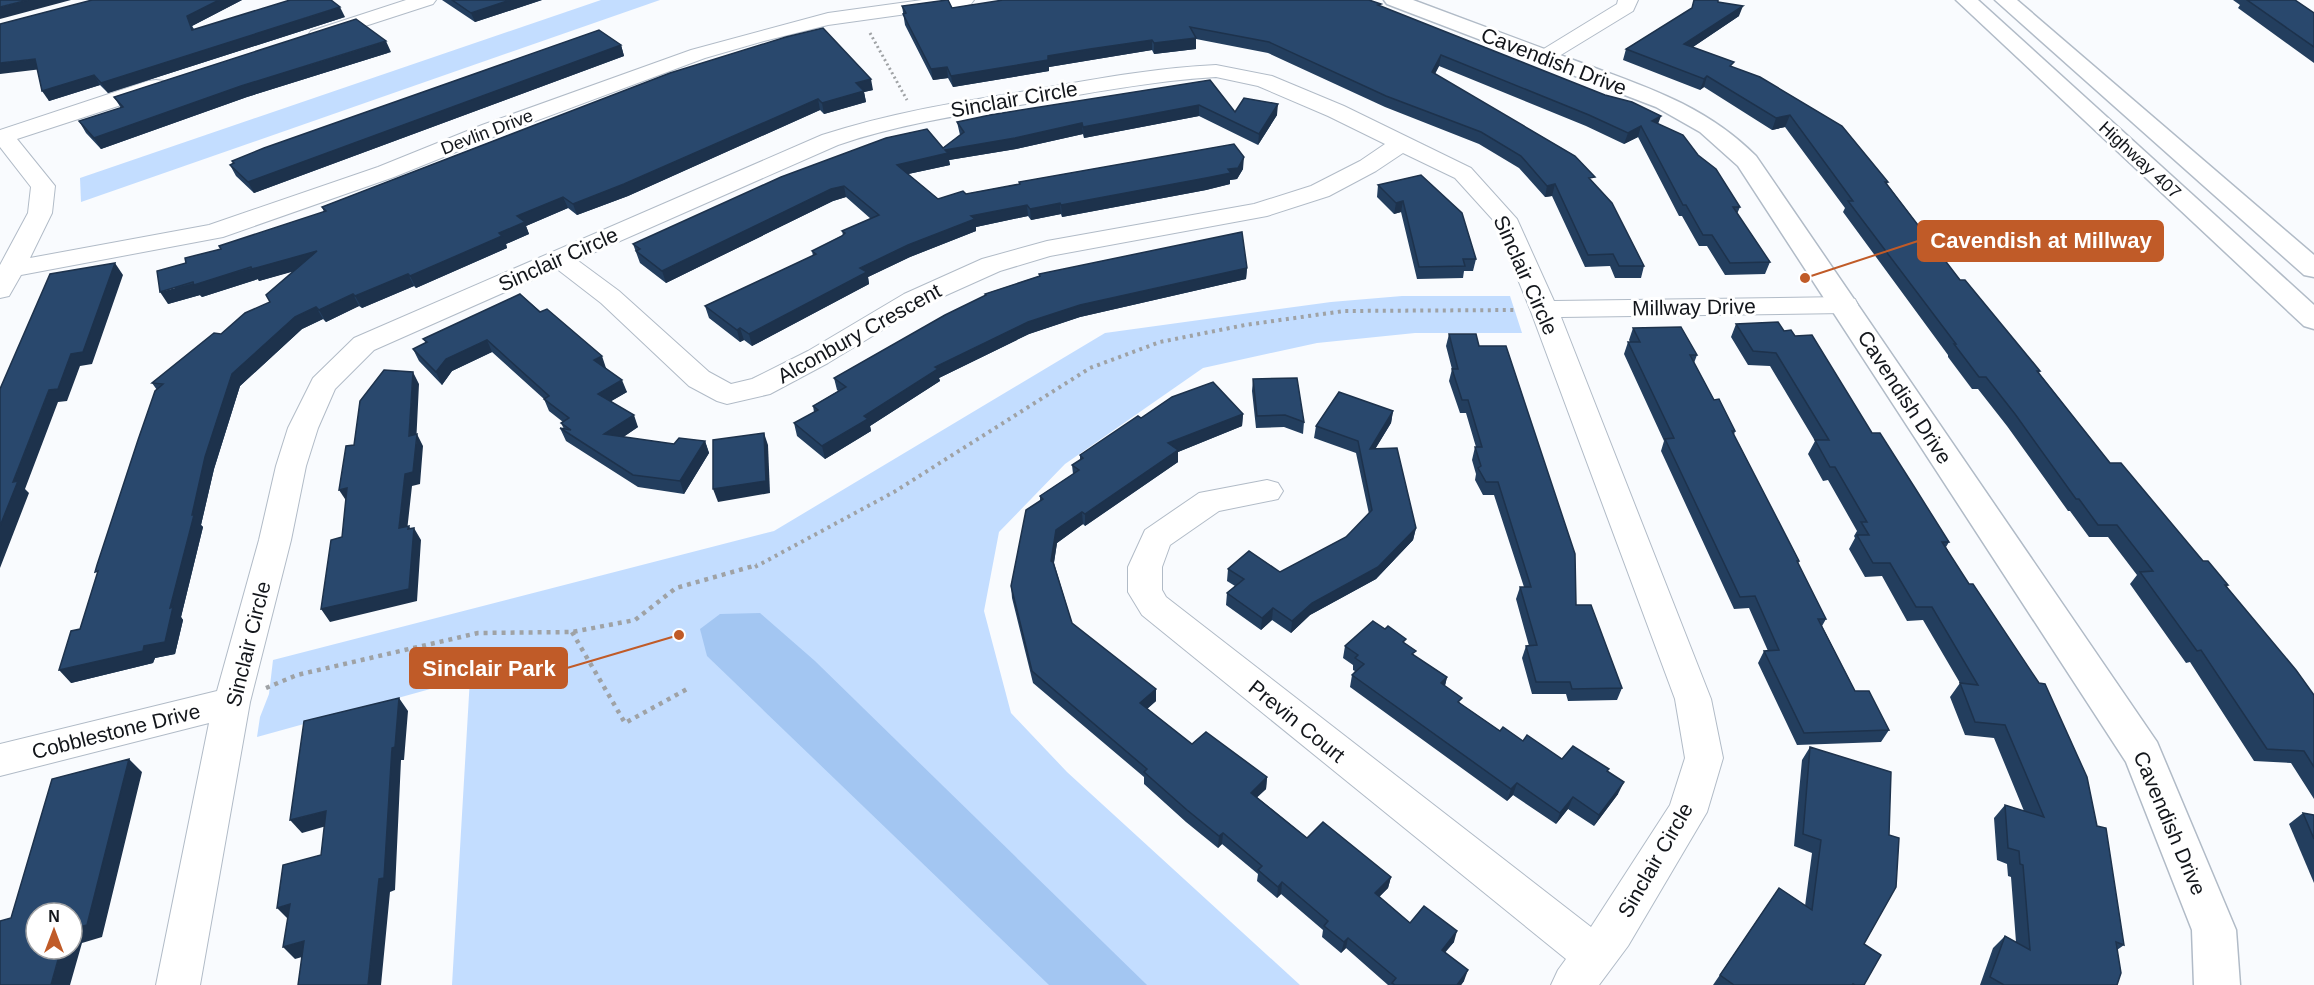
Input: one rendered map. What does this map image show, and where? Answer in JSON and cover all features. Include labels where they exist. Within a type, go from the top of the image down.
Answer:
[{"type":"main road","name":"Cavendish Drive","points":[[1394,0],[1692,115],[1722,136],[1747,161],[2144,754],[2214,930],[2217,985]]},
{"type":"main road","name":"Highway 407","points":[[1966,0],[2314,320]]},
{"type":"main road","name":"Highway 407","points":[[2005,0],[2314,269]]},
{"type":"street","points":[[297,41],[393,4],[426,0]]},
{"type":"street","name":"Devlin Drive","points":[[5,280],[214,232],[375,176],[489,130],[698,54],[808,24],[857,7],[964,0]]},
{"type":"street","points":[[1544,57],[1626,7],[1628,0]]},
{"type":"street","name":"Sinclair Circle","points":[[178,985],[232,702],[275,540],[291,466],[303,428],[323,386],[364,344],[830,140],[868,127],[916,116],[1166,74],[1216,70],[1264,81],[1336,111],[1463,172],[1490,199],[1505,219],[1545,315],[1693,699],[1704,758],[1687,812],[1613,932],[1573,985]]},
{"type":"street","points":[[5,280],[40,213],[43,186],[2,136],[173,81]]},
{"type":"street","name":"Alconbury Crescent","points":[[558,258],[610,297],[699,379],[726,394],[760,387],[818,357],[913,300],[991,265],[1047,249],[1258,211],[1320,191],[1368,166],[1402,143]]},
{"type":"street","name":"Millway Drive","points":[[1545,315],[1845,305]]},
{"type":"street","name":"Previn Court","points":[[1267,491],[1210,501],[1157,538],[1145,567],[1144,592],[1154,606],[1594,955]]},
{"type":"street","name":"Cobblestone Drive","points":[[0,760],[232,702]]},
{"type":"path","points":[[857,7],[916,116]]},
{"type":"path","points":[[232,702],[297,675],[478,633],[572,632],[635,620],[676,588],[754,567],[894,492],[1090,368],[1160,342],[1245,325],[1344,311],[1510,309],[1545,315]]},
{"type":"path","points":[[572,632],[625,723],[689,688]]},
{"type":"shaded area","points":[[601,0],[660,0],[81,202],[80,178]]},
{"type":"shaded area","points":[[1402,296],[1510,296],[1522,333],[1415,333],[1317,343],[1203,368],[1065,464],[999,532],[984,611],[1011,713],[1067,772],[1300,985],[452,985],[470,678],[257,737],[260,717],[269,694],[273,660],[774,531],[1105,333],[1331,302]]},
{"type":"shaded area","points":[[760,613],[815,661],[1147,985],[1049,985],[707,656],[700,629],[720,614]]},
{"type":"building","points":[[0,0],[28,0],[0,7]]},
{"type":"building","points":[[92,0],[219,0],[187,16],[192,30],[290,0],[331,0],[340,7],[101,83],[94,75],[42,91],[35,59],[0,63],[0,24]]},
{"type":"building","points":[[452,0],[510,0],[471,13]]},
{"type":"building","points":[[948,0],[952,8],[1003,0],[1369,0],[1605,95],[1632,102],[1661,116],[1652,121],[1683,135],[1698,155],[1716,169],[1740,207],[1733,207],[1770,262],[1730,263],[1712,235],[1703,235],[1686,205],[1683,205],[1641,126],[1628,133],[1441,55],[1432,72],[1575,156],[1595,177],[1589,178],[1612,203],[1644,266],[1619,266],[1613,254],[1588,255],[1555,184],[1547,186],[1521,156],[1481,132],[1386,96],[1269,42],[1190,27],[1196,38],[1154,43],[1152,40],[1090,49],[1048,56],[1048,60],[951,76],[947,67],[931,69],[903,14],[906,13],[902,6]]},
{"type":"building","points":[[1694,0],[1718,0],[1718,2],[1743,6],[1684,44],[1734,62],[1730,66],[1760,77],[1842,126],[1888,182],[1885,182],[1960,280],[1965,280],[2040,371],[2037,371],[2110,463],[2121,463],[2203,561],[2208,561],[2228,585],[2225,585],[2314,695],[2314,767],[2304,751],[2267,749],[2201,650],[2197,651],[2140,572],[2153,571],[2117,525],[2098,525],[2079,499],[2076,499],[1986,377],[1979,377],[1954,344],[1956,344],[1848,201],[1853,201],[1790,115],[1776,118],[1707,76],[1704,79],[1626,49],[1692,8]]},
{"type":"building","points":[[2247,0],[2295,0],[2314,13],[2314,47]]},
{"type":"building","points":[[356,19],[386,41],[241,86],[94,138],[79,121],[123,107],[114,97]]},
{"type":"building","points":[[823,28],[871,79],[856,83],[864,91],[822,103],[818,99],[573,204],[563,197],[517,216],[525,222],[499,233],[502,236],[410,276],[408,274],[355,296],[353,294],[319,310],[316,307],[295,317],[232,374],[205,457],[192,515],[194,515],[170,608],[173,607],[165,642],[144,646],[143,651],[59,670],[71,631],[80,629],[98,571],[95,572],[97,565],[138,440],[155,391],[163,384],[152,383],[214,333],[221,334],[245,313],[270,302],[266,295],[317,251],[252,269],[251,267],[194,285],[193,282],[160,292],[157,271],[186,263],[185,258],[221,249],[219,246],[326,211],[322,207],[670,73],[786,37]]},
{"type":"building","points":[[599,30],[621,45],[248,182],[230,165],[234,163],[232,161],[264,148]]},
{"type":"building","points":[[1210,80],[1235,112],[1244,98],[1278,104],[1259,134],[1199,105],[1083,127],[1082,123],[945,150],[948,153],[897,165],[938,199],[963,191],[966,194],[1020,184],[1019,182],[1234,144],[1244,157],[1238,168],[1228,169],[1231,173],[1061,205],[1060,203],[1030,209],[1027,205],[971,216],[975,219],[908,245],[860,268],[867,272],[749,334],[740,328],[737,330],[705,306],[816,254],[812,251],[842,236],[845,233],[842,231],[879,215],[844,186],[831,189],[662,271],[636,251],[640,249],[633,244],[781,177],[886,138],[927,129],[943,148],[964,132],[957,122]]},
{"type":"building","points":[[1421,175],[1462,213],[1476,259],[1463,259],[1465,266],[1419,267],[1403,201],[1396,203],[1378,185]]},
{"type":"building","points":[[1242,232],[1247,268],[1080,305],[1028,322],[935,367],[938,369],[864,416],[868,419],[822,446],[794,423],[818,410],[813,406],[846,387],[834,378],[985,294],[1040,276],[1039,274]]},
{"type":"building","points":[[115,263],[83,352],[71,354],[58,389],[49,390],[13,482],[18,481],[0,526],[0,389],[50,274]]},
{"type":"building","points":[[520,294],[540,312],[547,309],[602,356],[594,360],[622,380],[598,394],[634,415],[604,434],[674,444],[679,438],[705,441],[680,481],[633,475],[560,428],[571,430],[561,423],[569,418],[544,399],[549,396],[487,340],[446,359],[436,372],[413,349],[427,342],[423,339]]},
{"type":"building","points":[[1778,322],[1784,331],[1791,330],[1795,336],[1812,335],[1872,433],[1880,433],[1915,488],[1949,542],[1942,542],[1969,584],[1973,584],[2039,683],[2045,684],[2087,777],[2097,826],[2106,828],[2124,945],[2116,942],[2121,973],[2117,985],[2004,985],[1990,977],[2005,936],[2030,950],[2023,865],[2020,864],[2019,851],[2008,848],[2005,805],[2044,817],[2005,725],[1975,722],[1960,683],[1978,685],[1932,607],[1916,607],[1890,563],[1873,563],[1857,535],[1869,535],[1861,522],[1867,522],[1835,467],[1830,467],[1815,440],[1829,440],[1776,353],[1753,351],[1736,324]]},
{"type":"building","points":[[1681,327],[1697,355],[1690,355],[1714,400],[1719,399],[1735,431],[1732,431],[1799,561],[1797,561],[1826,619],[1818,619],[1855,691],[1869,691],[1889,730],[1804,733],[1764,651],[1779,650],[1755,596],[1740,597],[1665,439],[1674,438],[1628,342],[1640,342],[1633,328]]},
{"type":"building","points":[[1449,334],[1476,334],[1479,346],[1506,346],[1575,554],[1576,605],[1591,605],[1622,688],[1572,689],[1570,682],[1536,682],[1526,646],[1537,645],[1520,587],[1531,587],[1498,482],[1486,482],[1478,468],[1481,466],[1475,447],[1482,447],[1468,400],[1462,400],[1452,369],[1458,369]]},
{"type":"building","points":[[384,370],[413,372],[409,436],[417,434],[413,472],[405,474],[399,528],[409,526],[408,529],[414,528],[409,589],[321,609],[331,540],[342,537],[347,488],[339,490],[346,446],[354,445],[360,401]]},
{"type":"building","points":[[1297,378],[1304,422],[1285,415],[1257,416],[1253,379]]},
{"type":"building","points":[[1213,382],[1243,414],[1168,443],[1178,450],[1085,514],[1082,512],[1056,530],[1051,561],[1072,623],[1156,689],[1140,703],[1192,744],[1206,732],[1267,777],[1251,793],[1307,838],[1323,822],[1391,877],[1375,893],[1410,923],[1424,906],[1457,931],[1442,950],[1468,970],[1457,985],[1395,985],[1392,983],[1396,978],[1348,938],[1344,942],[1324,926],[1328,921],[1282,882],[1278,887],[1258,870],[1262,866],[1223,833],[1219,836],[1187,810],[1144,772],[1147,769],[1032,671],[1011,586],[1026,510],[1043,499],[1040,496],[1079,470],[1072,465],[1083,458],[1080,455],[1138,416],[1141,418],[1172,397]]},
{"type":"building","points":[[1339,392],[1393,411],[1370,449],[1397,448],[1416,528],[1378,567],[1312,603],[1292,621],[1273,608],[1262,618],[1227,593],[1244,579],[1228,569],[1249,551],[1280,572],[1346,537],[1372,510],[1358,441],[1316,426]]},
{"type":"building","points":[[764,433],[766,481],[713,489],[713,440]]},
{"type":"building","points":[[1373,621],[1385,629],[1388,626],[1406,639],[1403,642],[1416,651],[1412,654],[1447,677],[1441,683],[1462,698],[1458,702],[1500,731],[1503,727],[1523,741],[1527,735],[1562,759],[1573,746],[1609,769],[1607,771],[1624,782],[1599,815],[1573,797],[1560,813],[1517,783],[1511,789],[1352,675],[1364,664],[1355,658],[1358,655],[1345,646]]},
{"type":"building","points":[[399,698],[395,747],[392,748],[384,878],[379,879],[368,985],[298,985],[304,941],[283,947],[290,904],[277,908],[283,865],[321,855],[326,811],[290,820],[304,721]]},
{"type":"building","points":[[1810,747],[1891,772],[1889,835],[1899,838],[1896,887],[1864,944],[1881,955],[1864,985],[1734,985],[1720,975],[1779,888],[1812,910],[1821,840],[1803,834]]},
{"type":"building","points":[[129,759],[87,925],[84,926],[84,901],[24,901],[24,961],[58,961],[51,985],[0,985],[0,921],[11,918],[52,779]]},
{"type":"building","points":[[2303,813],[2314,815],[2314,839]]},
{"type":"place","name":"Cavendish at Millway","points":[[1805,278]]},
{"type":"place","name":"Sinclair Park","points":[[679,635]]}]
